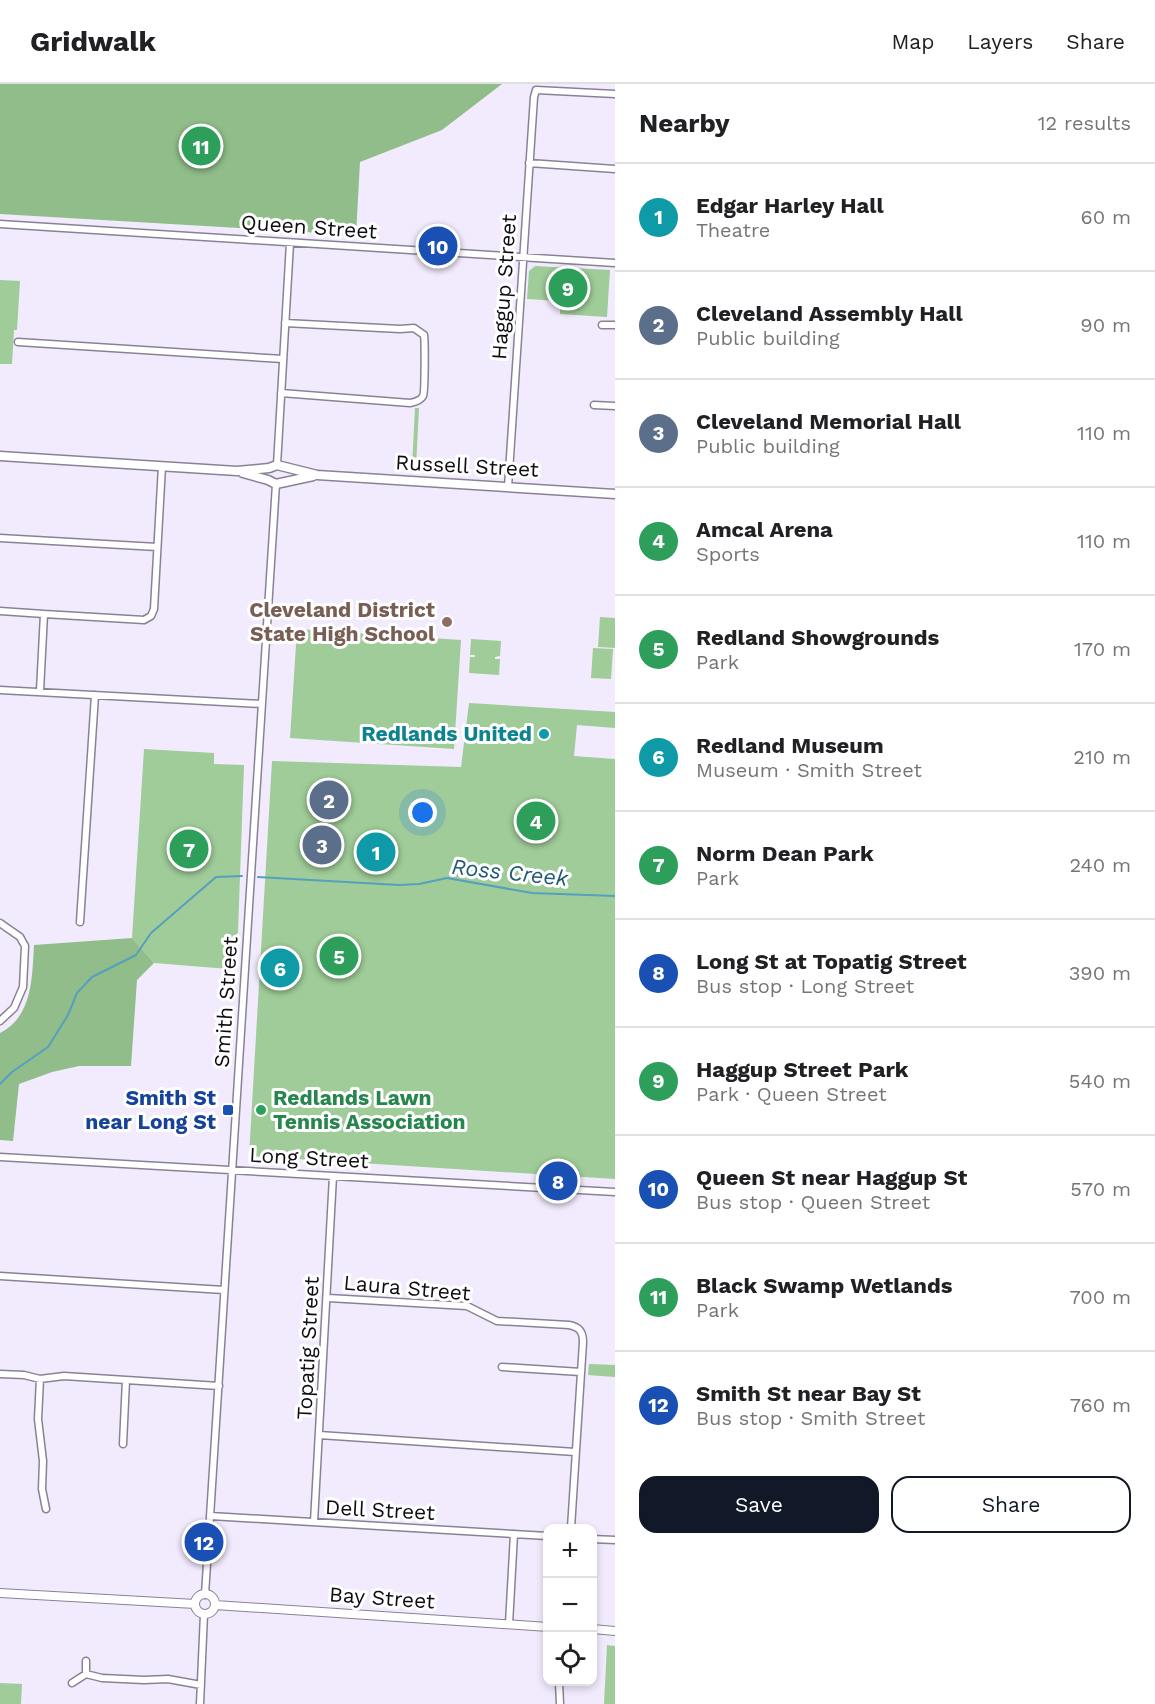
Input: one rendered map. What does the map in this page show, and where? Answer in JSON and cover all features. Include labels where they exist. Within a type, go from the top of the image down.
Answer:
[{"type":"main road","name":"Russell Street","points":[[0,456],[237,471],[277,467],[317,475],[615,494]]},
{"type":"main road","points":[[277,467],[286,474],[276,482],[267,473],[277,467]]},
{"type":"main road","name":"Russell Street","points":[[237,471],[276,482],[317,475]]},
{"type":"street","name":"Haggup Street","points":[[508,487],[534,97],[536,90],[615,94]]},
{"type":"street","points":[[529,163],[615,169]]},
{"type":"street","name":"Queen Street","points":[[0,224],[615,262]]},
{"type":"street","points":[[277,467],[290,243]]},
{"type":"street","points":[[281,393],[411,403],[418,401],[424,391],[426,345],[421,331],[414,328],[285,323]]},
{"type":"street","points":[[602,325],[615,325]]},
{"type":"street","points":[[18,342],[283,359]]},
{"type":"street","points":[[594,405],[615,406]]},
{"type":"street","points":[[0,611],[144,620],[151,616],[154,609],[162,466]]},
{"type":"street","name":"Smith Street","points":[[205,1595],[276,482]]},
{"type":"street","points":[[0,538],[157,547]]},
{"type":"street","points":[[40,692],[44,614]]},
{"type":"street","points":[[0,690],[262,704]]},
{"type":"street","points":[[80,922],[95,695]]},
{"type":"street","points":[[0,923],[20,937],[25,946],[23,987],[14,1008],[0,1021]]},
{"type":"street","name":"Long Street","points":[[0,1157],[615,1192]]},
{"type":"street","name":"Topatig Street","points":[[314,1522],[333,1176]]},
{"type":"street","points":[[0,1276],[224,1290]]},
{"type":"street","name":"Laura Street","points":[[328,1298],[467,1306],[497,1321],[575,1327],[581,1331],[583,1336],[571,1524]]},
{"type":"street","points":[[502,1367],[581,1372]]},
{"type":"street","points":[[0,1374],[24,1375],[40,1379],[64,1376],[219,1386]]},
{"type":"street","points":[[40,1379],[38,1419],[45,1509]]},
{"type":"street","points":[[123,1444],[126,1380]]},
{"type":"street","points":[[319,1435],[575,1452]]},
{"type":"street","name":"Dell Street","points":[[210,1516],[543,1536]]},
{"type":"street","points":[[509,1624],[514,1534]]},
{"type":"street","points":[[597,1539],[615,1540]]},
{"type":"street","points":[[0,1593],[195,1604]]},
{"type":"street","points":[[205,1595],[212,1598],[215,1605],[211,1611],[204,1614],[199,1612],[195,1604],[199,1597],[205,1595]]},
{"type":"street","name":"Bay Street","points":[[215,1605],[543,1627]]},
{"type":"street","points":[[200,1704],[204,1614]]},
{"type":"street","points":[[597,1629],[615,1631]]},
{"type":"street","points":[[86,1661],[86,1674]]},
{"type":"street","points":[[72,1683],[86,1674],[102,1678],[168,1679],[201,1684]]},
{"type":"street","points":[[560,1686],[560,1704]]},
{"type":"green space","points":[[0,84],[502,84],[442,130],[360,162],[356,235],[0,214]]},
{"type":"green space","points":[[535,266],[610,270],[607,317],[560,314],[560,301],[527,299],[529,271]]},
{"type":"green space","points":[[0,280],[20,281],[12,364],[0,364]]},
{"type":"green space","points":[[415,408],[419,408],[416,467],[412,467]]},
{"type":"green space","points":[[600,617],[615,618],[615,648],[598,647]]},
{"type":"green space","points":[[297,629],[461,640],[454,749],[290,738]]},
{"type":"green space","points":[[471,639],[501,641],[500,656],[495,657],[495,659],[500,659],[499,675],[469,673],[470,657],[475,657],[475,655],[470,655]]},
{"type":"green space","points":[[593,648],[613,649],[611,679],[591,678]]},
{"type":"green space","points":[[469,703],[615,712],[615,728],[577,725],[574,756],[615,759],[615,1179],[249,1156],[272,761],[461,767]]},
{"type":"green space","points":[[144,749],[214,753],[214,764],[244,765],[238,932],[229,969],[154,963],[132,938]]},
{"type":"green space","points":[[132,938],[154,963],[137,980],[131,1066],[79,1066],[52,1072],[19,1084],[13,1141],[0,1140],[0,1033],[11,1026],[25,1006],[31,982],[34,945]]},
{"type":"green space","points":[[589,1364],[615,1365],[615,1377],[588,1375]]},
{"type":"green space","points":[[607,1645],[615,1646],[615,1704],[604,1704]]},
{"type":"green space","points":[[0,1683],[22,1684],[21,1704],[0,1704]]},
{"type":"waterway","name":"Ross Creek","points":[[0,1084],[12,1072],[48,1047],[68,1015],[77,993],[92,977],[136,955],[151,933],[216,877],[242,876]]},
{"type":"waterway","name":"Ross Creek","points":[[258,877],[399,885],[419,884],[447,878],[532,893],[615,896]]},
{"type":"place","name":"Black Swamp Wetlands","points":[[201,146]]},
{"type":"place","name":"Queen St near Haggup St","points":[[438,246]]},
{"type":"place","name":"Haggup Street Park","points":[[568,288]]},
{"type":"place","name":"Cleveland District State High School","points":[[447,622]]},
{"type":"place","name":"Redlands United","points":[[544,734]]},
{"type":"place","name":"Cleveland Assembly Hall","points":[[329,800]]},
{"type":"place","name":"Amcal Arena","points":[[536,821]]},
{"type":"place","name":"Cleveland Memorial Hall","points":[[322,845]]},
{"type":"place","name":"Norm Dean Park","points":[[189,849]]},
{"type":"place","name":"Edgar Harley Hall","points":[[376,852]]},
{"type":"place","name":"Redland Showgrounds","points":[[339,956]]},
{"type":"place","name":"Redland Museum","points":[[280,968]]},
{"type":"place","name":"Smith St near Long St","points":[[228,1110]]},
{"type":"place","name":"Redlands Lawn Tennis Association","points":[[261,1110]]},
{"type":"place","name":"Long St at Topatig Street","points":[[558,1181]]},
{"type":"place","name":"Smith St near Bay St","points":[[204,1542]]}]
